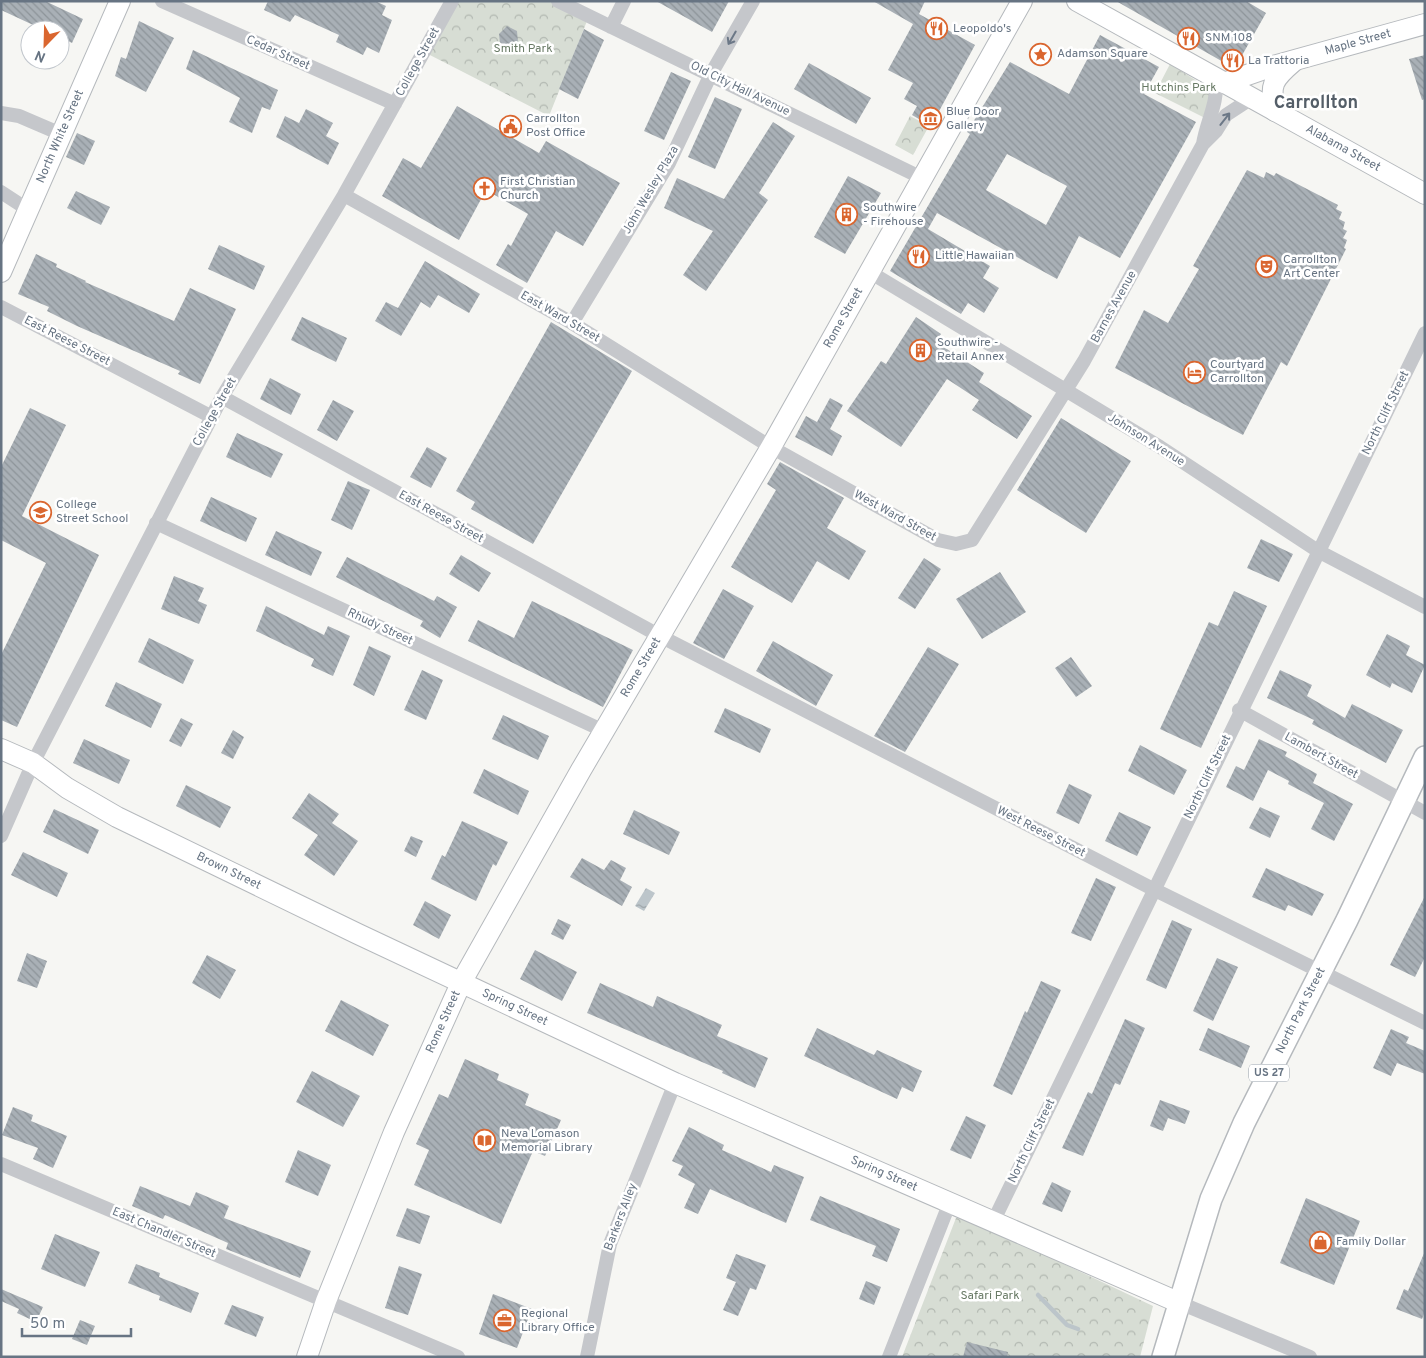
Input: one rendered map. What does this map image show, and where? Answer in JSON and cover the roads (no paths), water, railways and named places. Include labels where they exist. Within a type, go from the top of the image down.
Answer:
[{"type":"main road","name":"North Park Street","points":[[1163,1357],[1211,1199],[1244,1123],[1425,757]]},
{"type":"street","name":"North White Street","points":[[1,272],[27,209],[120,1]]},
{"type":"street","name":"Cedar Street","points":[[162,1],[395,104]]},
{"type":"street","name":"College Street","points":[[1,836],[33,763],[222,397],[344,195],[452,1]]},
{"type":"street","name":"Old City Hall Avenue","points":[[558,1],[922,178]]},
{"type":"street","points":[[611,27],[624,1]]},
{"type":"street","name":"John Wesley Plaza","points":[[572,323],[669,163],[711,74],[753,1]]},
{"type":"street","name":"Rome Street","points":[[307,1357],[326,1301],[394,1132],[462,981],[604,731],[771,447],[868,271],[1022,1]]},
{"type":"street","name":"Alabama Street","points":[[1077,1],[1425,194]]},
{"type":"street","name":"Maple Street","points":[[1220,81],[1425,24]]},
{"type":"street","points":[[1275,111],[1271,94],[1273,84],[1279,74],[1292,62]]},
{"type":"street","points":[[1202,144],[1206,127],[1215,106],[1220,81]]},
{"type":"street","points":[[1202,144],[1216,132],[1226,115],[1252,98]]},
{"type":"street","points":[[1,113],[19,116],[62,134]]},
{"type":"street","name":"Barnes Avenue","points":[[1019,466],[1066,391],[1202,144]]},
{"type":"street","points":[[1,192],[27,209]]},
{"type":"street","name":"East Ward Street","points":[[344,195],[572,323],[771,447]]},
{"type":"street","name":"Johnson Avenue","points":[[868,271],[1160,447],[1318,551],[1425,607]]},
{"type":"street","name":"East Reese Street","points":[[1,307],[212,417]]},
{"type":"street","name":"North Cliff Street","points":[[993,1222],[1425,332]]},
{"type":"street","name":"East Reese Street","points":[[222,397],[660,636]]},
{"type":"street","name":"West Ward Street","points":[[771,447],[938,540],[956,544],[972,540],[1019,466]]},
{"type":"street","name":"Rhudy Street","points":[[156,523],[604,731]]},
{"type":"street","name":"West Reese Street","points":[[660,636],[1153,890],[1425,1023]]},
{"type":"street","name":"Lambert Street","points":[[1240,710],[1425,813]]},
{"type":"street","name":"Brown Street","points":[[1,749],[33,763],[67,788],[117,817],[246,881],[462,981]]},
{"type":"street","name":"Spring Street","points":[[462,981],[675,1083],[1180,1304],[1310,1357]]},
{"type":"street","name":"Barkers Alley","points":[[587,1357],[610,1244],[675,1083]]},
{"type":"street","name":"East Chandler Street","points":[[1,1164],[458,1357]]},
{"type":"street","points":[[889,1357],[950,1202]]},
{"type":"water","points":[[646,888],[655,893],[644,911],[635,906]]},
{"type":"waterway","points":[[1038,1295],[1067,1325],[1078,1329]]},
{"type":"place","name":"Leopoldo's","points":[[937,29]]},
{"type":"place","name":"SNM 108","points":[[1189,38]]},
{"type":"place","name":"Adamson Square","points":[[1041,54]]},
{"type":"place","name":"La Trattoria","points":[[1232,61]]},
{"type":"place","name":"Blue Door Gallery","points":[[930,119]]},
{"type":"place","name":"Carrollton Post Office","points":[[510,126]]},
{"type":"place","name":"First Christian Church","points":[[484,189]]},
{"type":"place","name":"Southwire - Firehouse","points":[[847,215]]},
{"type":"place","name":"Little Hawaiian","points":[[919,256]]},
{"type":"place","name":"Carrollton Art Center","points":[[1267,267]]},
{"type":"place","name":"Southwire - Retail Annex","points":[[921,350]]},
{"type":"place","name":"Courtyard Carrollton","points":[[1194,372]]},
{"type":"place","name":"College Street School","points":[[40,512]]},
{"type":"place","name":"Neva Lomason Memorial Library","points":[[485,1141]]},
{"type":"place","name":"Family Dollar","points":[[1320,1242]]},
{"type":"place","name":"Regional Library Office","points":[[505,1321]]},
{"type":"district","name":"Carrollton","points":[[1316,103]]},
{"type":"park label","name":"Smith Park","points":[[523,49]]},
{"type":"park label","name":"Hutchins Park","points":[[1179,88]]},
{"type":"park label","name":"Safari Park","points":[[990,1296]]}]
